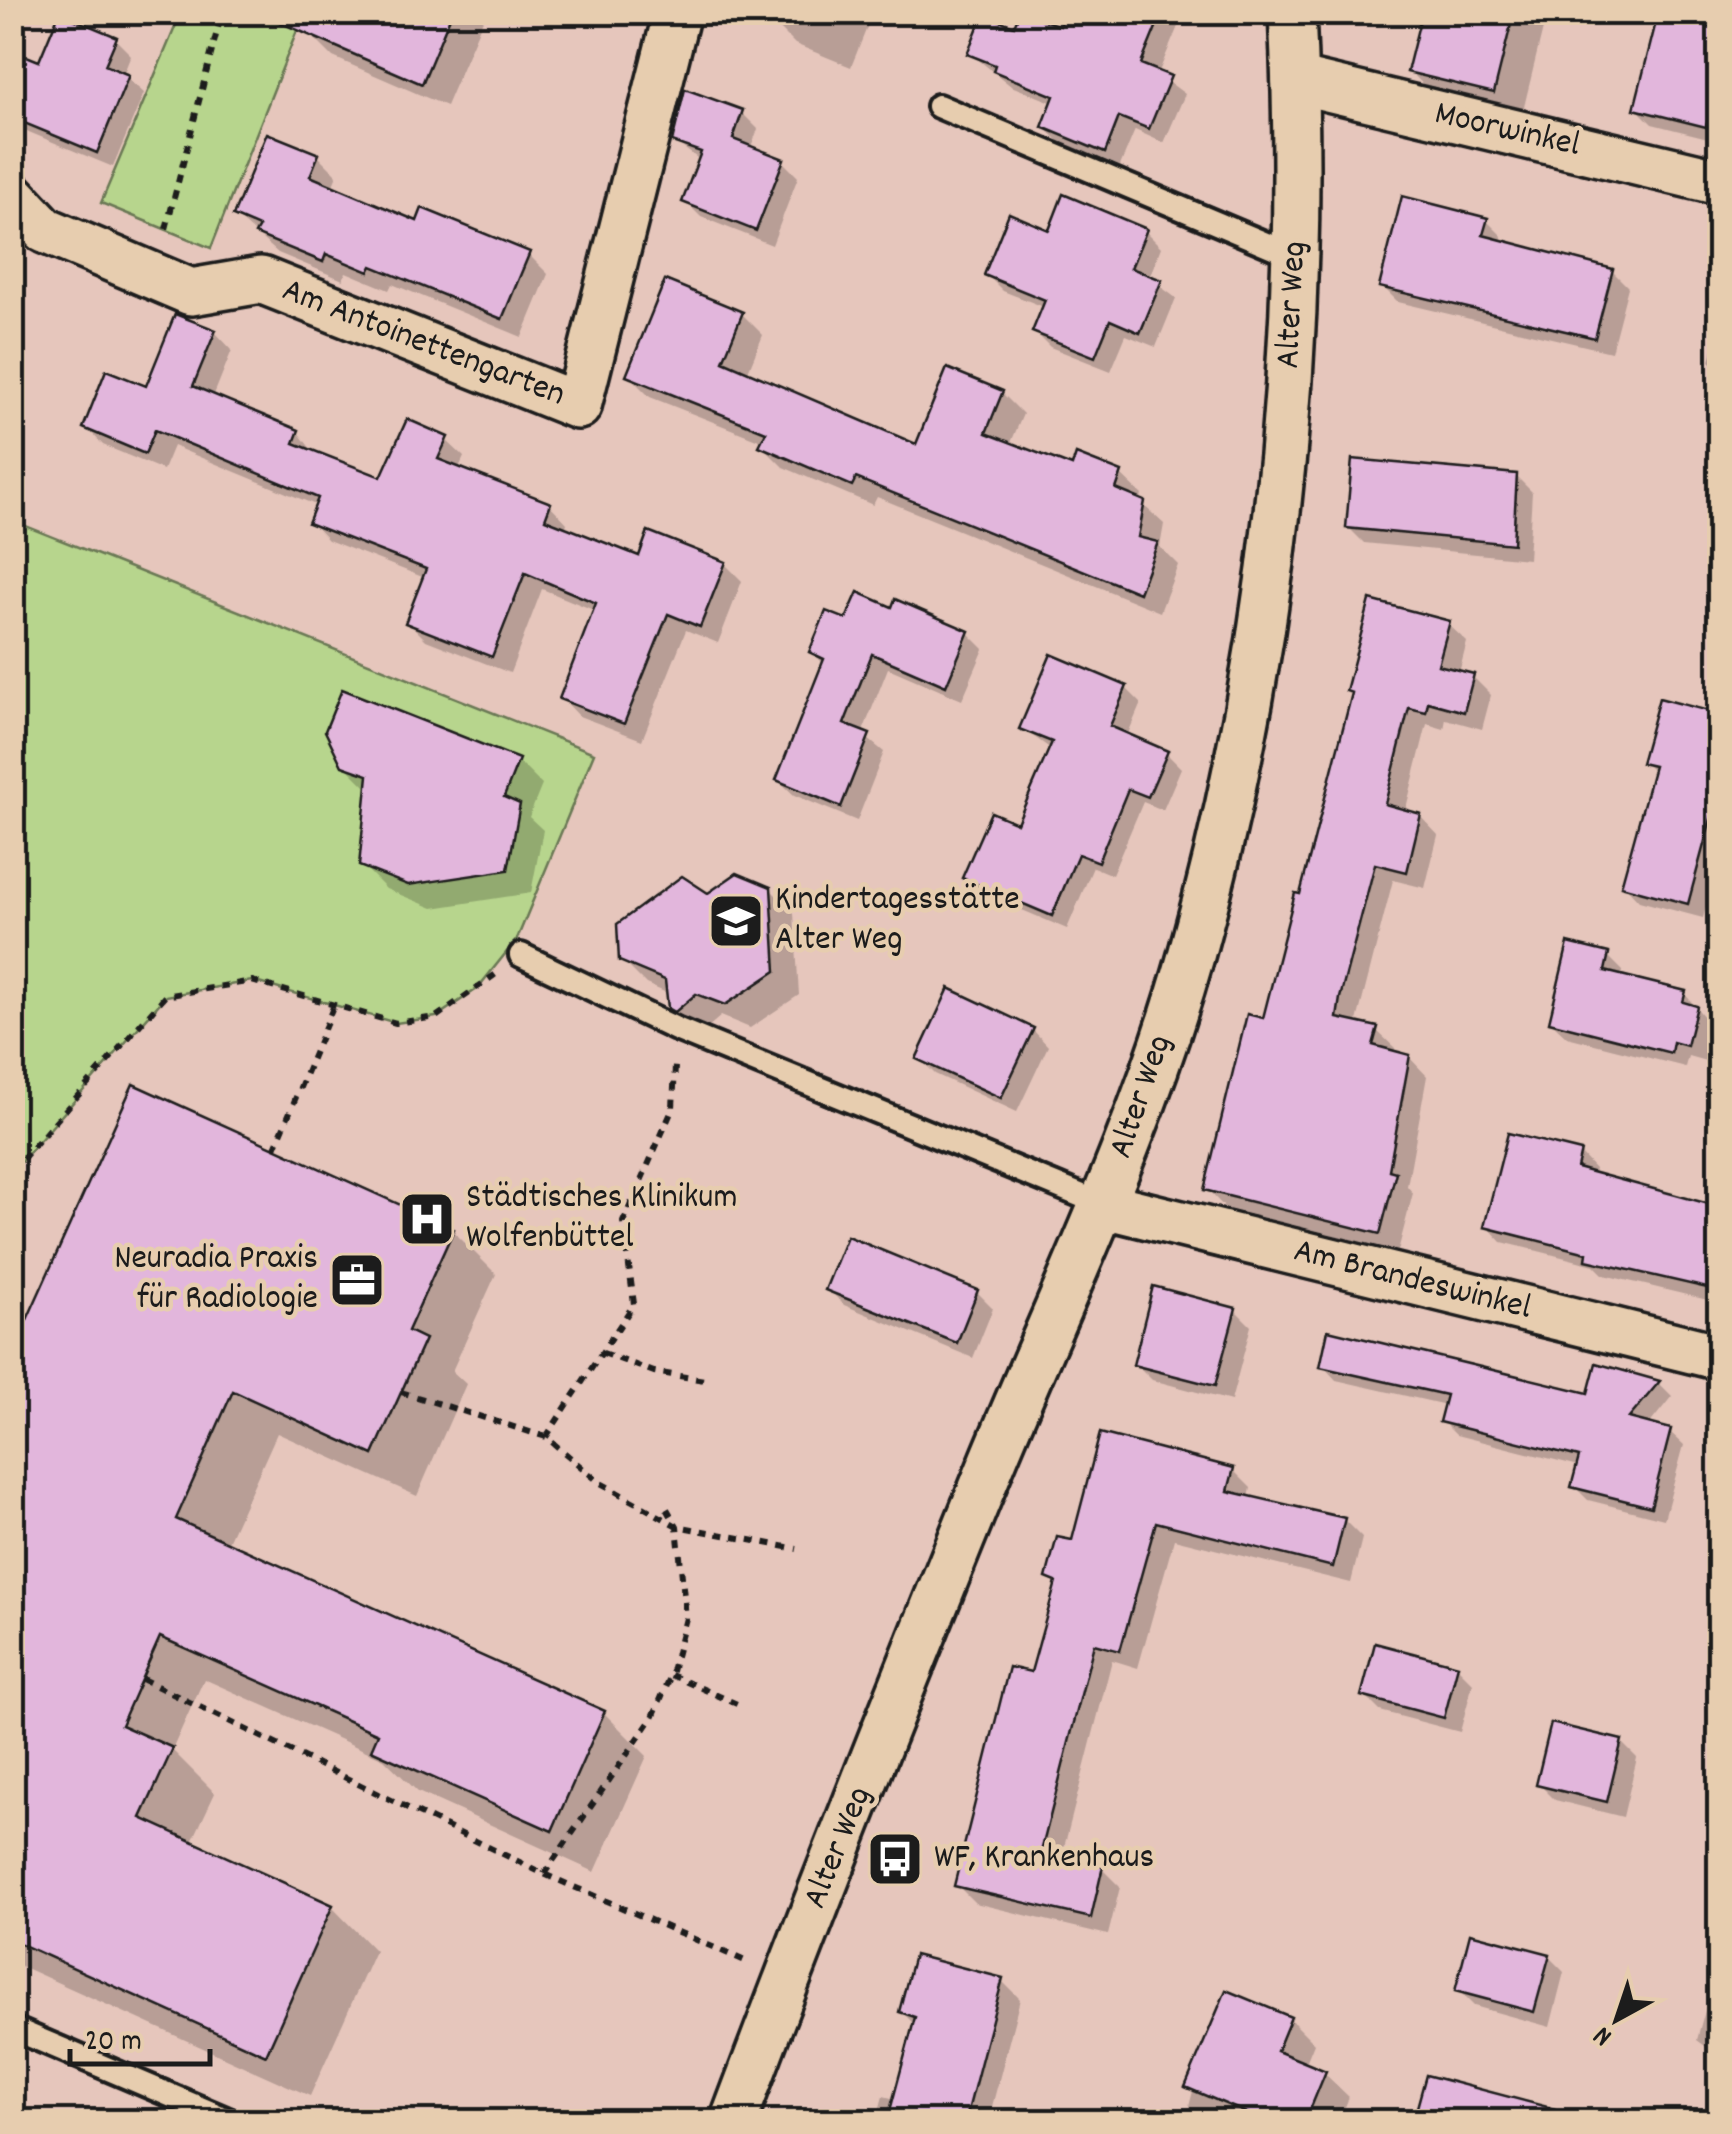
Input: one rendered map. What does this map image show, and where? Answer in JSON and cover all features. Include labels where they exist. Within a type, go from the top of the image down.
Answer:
[{"type":"street","name":"Am Antoinettengarten","points":[[12,195],[45,230],[191,292],[260,280],[578,406],[677,12]]},
{"type":"street","name":"Alter Weg","points":[[734,2122],[994,1458],[1104,1205],[1189,963],[1257,680],[1289,395],[1297,257],[1292,12]]},
{"type":"street","name":"Moorwinkel","points":[[1295,80],[1720,182]]},
{"type":"street","name":"Am Brandeswinkel","points":[[1104,1205],[1720,1356]]},
{"type":"lane","points":[[938,106],[1297,257]]},
{"type":"lane","points":[[520,955],[676,1030],[1104,1205]]},
{"type":"lane","points":[[12,2028],[233,2122]]},
{"type":"path","points":[[166,229],[222,12]]},
{"type":"path","points":[[12,1172],[166,996],[252,981],[396,1023],[436,1017],[520,955]]},
{"type":"path","points":[[275,1148],[334,1005]]},
{"type":"path","points":[[546,1437],[634,1304],[623,1222],[673,1108],[676,1030]]},
{"type":"path","points":[[603,1354],[654,1372],[704,1380]]},
{"type":"path","points":[[401,1392],[546,1437],[600,1482],[677,1526],[796,1549]]},
{"type":"path","points":[[544,1874],[654,1718],[671,1675],[686,1618],[677,1526],[666,1507]]},
{"type":"path","points":[[671,1675],[744,1706]]},
{"type":"path","points":[[142,1679],[544,1874],[788,1978]]},
{"type":"green space","points":[[181,13],[304,13],[211,248],[101,203]]},
{"type":"green space","points":[[13,521],[594,753],[517,939],[477,989],[436,1017],[396,1023],[252,981],[166,996],[13,1171]]},
{"type":"building","points":[[256,12],[452,12],[422,84]]},
{"type":"building","points":[[1020,12],[1060,26],[1066,12],[1127,12],[1157,25],[1141,64],[1171,76],[1149,129],[1119,117],[1105,153],[1042,127],[1054,96],[993,71],[995,65],[967,54],[983,14],[1014,26]]},
{"type":"building","points":[[1422,12],[1514,12],[1494,93],[1407,72]]},
{"type":"building","points":[[59,13],[117,37],[105,65],[129,75],[97,153],[12,118],[12,50],[39,61]]},
{"type":"building","points":[[1658,14],[1720,29],[1720,75],[1706,127],[1634,109]]},
{"type":"building","points":[[685,89],[743,110],[733,139],[784,159],[756,231],[682,202],[701,152],[672,142]]},
{"type":"building","points":[[267,133],[319,154],[310,176],[417,221],[422,208],[530,252],[502,319],[372,266],[369,272],[326,254],[323,262],[255,234],[259,227],[233,216]]},
{"type":"building","points":[[1063,194],[1147,229],[1131,268],[1162,280],[1140,333],[1110,320],[1095,357],[1032,332],[1045,300],[984,275],[1009,213],[1049,230]]},
{"type":"building","points":[[1402,196],[1488,218],[1483,235],[1613,269],[1595,338],[1379,287]]},
{"type":"building","points":[[665,280],[743,312],[723,361],[916,444],[947,368],[1003,391],[986,433],[1072,466],[1076,454],[1122,472],[1116,489],[1145,501],[1138,537],[1158,542],[1139,593],[856,478],[852,486],[759,446],[766,432],[626,376]]},
{"type":"building","points":[[175,314],[216,330],[193,386],[299,430],[294,443],[381,477],[407,419],[448,437],[438,459],[551,503],[545,519],[639,556],[648,531],[726,562],[700,627],[668,614],[624,724],[559,699],[596,603],[525,573],[492,657],[405,623],[426,569],[308,523],[318,498],[155,430],[145,454],[83,428],[106,370],[146,386]]},
{"type":"building","points":[[1352,459],[1517,474],[1513,544],[1346,528]]},
{"type":"building","points":[[858,592],[892,607],[895,599],[969,631],[946,686],[872,654],[844,724],[870,734],[841,807],[776,780],[824,659],[809,652],[826,611],[846,619]]},
{"type":"building","points":[[1370,600],[1450,621],[1438,665],[1474,674],[1464,712],[1428,702],[1426,712],[1409,708],[1385,804],[1421,814],[1407,872],[1375,864],[1340,998],[1337,1018],[1378,1027],[1373,1045],[1410,1055],[1389,1170],[1396,1172],[1380,1234],[1204,1190],[1247,1014],[1263,1018],[1295,893],[1300,894],[1352,693],[1346,691]]},
{"type":"building","points":[[1051,654],[1127,686],[1110,726],[1168,751],[1148,797],[1128,789],[1098,862],[1078,854],[1052,916],[962,878],[991,812],[1017,823],[1052,742],[1019,729]]},
{"type":"building","points":[[342,689],[519,759],[504,797],[520,804],[508,870],[408,885],[359,866],[368,775],[342,766],[325,731]]},
{"type":"building","points":[[1659,698],[1720,714],[1720,785],[1688,904],[1621,886],[1654,766],[1641,763]]},
{"type":"building","points":[[737,873],[771,887],[776,971],[725,1005],[696,994],[675,1012],[668,1008],[665,980],[619,961],[617,924],[682,876],[708,893]]},
{"type":"building","points":[[1568,943],[1609,953],[1605,971],[1686,991],[1683,1002],[1697,1006],[1687,1046],[1673,1042],[1671,1053],[1549,1022]]},
{"type":"building","points":[[949,988],[1034,1028],[1001,1098],[916,1059]]},
{"type":"building","points":[[133,1084],[454,1229],[408,1331],[425,1339],[373,1455],[233,1391],[176,1519],[605,1711],[552,1831],[371,1750],[378,1734],[160,1637],[121,1725],[173,1748],[141,1818],[333,1905],[266,2055],[12,1940],[12,1353]]},
{"type":"building","points":[[1508,1133],[1581,1151],[1577,1168],[1720,1207],[1720,1291],[1586,1260],[1587,1253],[1484,1227]]},
{"type":"building","points":[[847,1236],[978,1290],[957,1343],[825,1290]]},
{"type":"building","points":[[1153,1286],[1236,1308],[1215,1386],[1133,1365]]},
{"type":"building","points":[[1328,1330],[1588,1393],[1596,1363],[1660,1381],[1629,1418],[1671,1429],[1651,1507],[1571,1487],[1579,1457],[1439,1422],[1446,1395],[1320,1367]]},
{"type":"building","points":[[1100,1433],[1234,1468],[1228,1491],[1345,1518],[1333,1567],[1156,1522],[1120,1651],[1094,1644],[1041,1852],[1103,1866],[1091,1918],[954,1886],[1009,1667],[1031,1672],[1056,1582],[1046,1578],[1057,1537],[1072,1540]]},
{"type":"building","points":[[1375,1643],[1458,1665],[1444,1718],[1361,1696]]},
{"type":"building","points":[[1551,1723],[1622,1740],[1607,1802],[1536,1785]]},
{"type":"building","points":[[1470,1933],[1550,1954],[1534,2012],[1455,1991]]},
{"type":"building","points":[[914,1955],[1003,1978],[965,2122],[887,2122],[915,2017],[899,2012]]},
{"type":"building","points":[[1226,1990],[1291,2017],[1277,2051],[1326,2071],[1305,2122],[1268,2122],[1185,2087]]},
{"type":"building","points":[[1426,2075],[1555,2109],[1553,2122],[1413,2122]]},
{"type":"place","name":"Kindertagesstätte Alter Weg","points":[[736,921]]},
{"type":"place","name":"Städtisches Klinikum Wolfenbüttel","points":[[427,1219]]},
{"type":"place","name":"Neuradia Praxis für Radiologie","points":[[357,1280]]},
{"type":"place","name":"WF, Krankenhaus","points":[[895,1859]]}]
